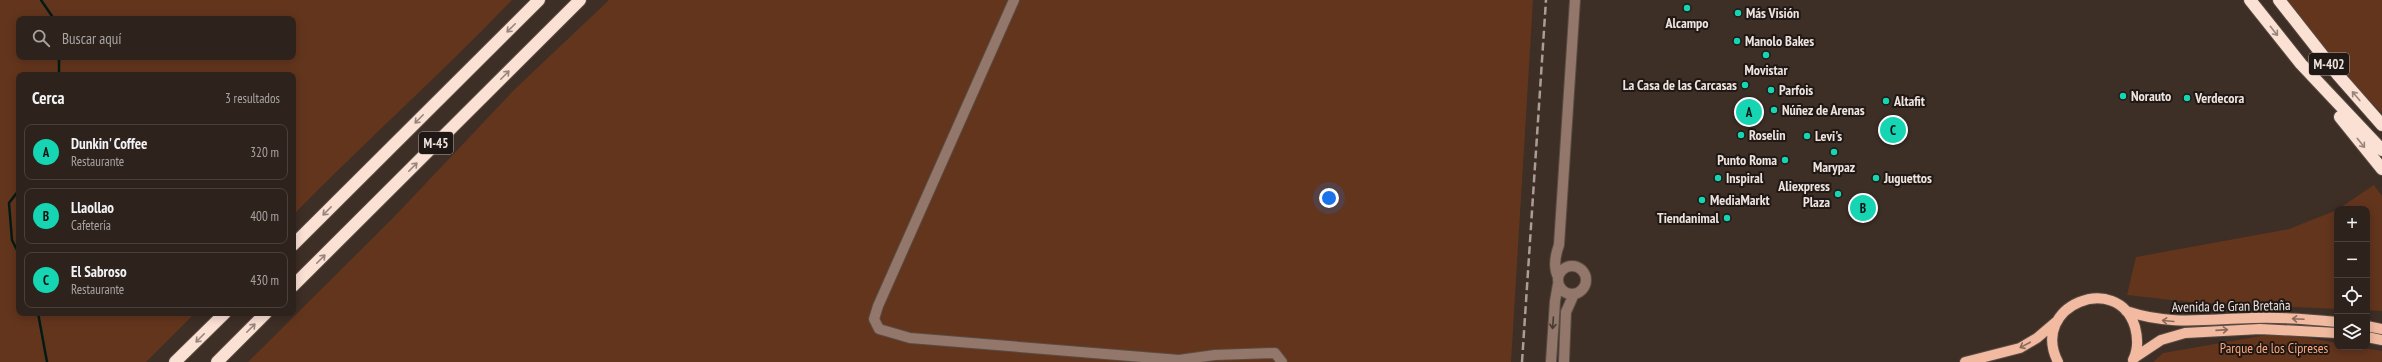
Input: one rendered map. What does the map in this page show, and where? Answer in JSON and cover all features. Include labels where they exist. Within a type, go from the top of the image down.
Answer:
[{"type":"highway","name":"M-45","points":[[296,242],[539,0]]},
{"type":"highway","name":"M-45","points":[[296,283],[580,0]]},
{"type":"highway","name":"M-402","points":[[2250,0],[2313,78],[2382,150]]},
{"type":"highway","name":"M-402","points":[[2279,0],[2338,75],[2382,125]]},
{"type":"highway","points":[[2313,78],[2342,120],[2382,168]]},
{"type":"highway","points":[[175,362],[222,316]]},
{"type":"highway","points":[[217,362],[263,316]]},
{"type":"main road","name":"Avenida de Gran Bretaña","points":[[2056,321],[2070,306],[2083,299],[2106,300],[2126,311],[2152,319],[2178,322],[2264,318],[2334,322]]},
{"type":"main road","points":[[2126,311],[2136,330],[2137,342],[2133,360]]},
{"type":"main road","points":[[1965,362],[2020,348],[2037,338],[2056,321]]},
{"type":"main road","points":[[2056,321],[2052,340],[2058,362]]},
{"type":"main road","points":[[2370,327],[2382,329]]},
{"type":"main road","name":"Avenida de Gran Bretaña","points":[[2133,360],[2161,340],[2186,333],[2260,329],[2334,333]]},
{"type":"main road","points":[[2370,338],[2382,340]]},
{"type":"street","points":[[1014,0],[878,306],[874,319],[879,330],[910,338],[1179,360],[1215,355],[1275,353],[1282,362]]},
{"type":"street","points":[[1551,362],[1555,301],[1558,281],[1555,262],[1559,245],[1575,0]]},
{"type":"street","points":[[1559,245],[1563,255],[1572,266],[1583,270],[1587,278],[1585,288],[1574,294],[1566,312],[1564,362]]},
{"type":"street","points":[[1558,281],[1564,269],[1572,266]]},
{"type":"street","points":[[1558,281],[1565,292],[1574,294]]},
{"type":"green space","points":[[0,0],[512,0],[458,55],[296,212],[296,72],[16,72],[16,316],[192,316],[146,362],[0,362]]},
{"type":"green space","points":[[609,0],[1533,0],[1511,362],[248,362],[393,218],[514,90]]},
{"type":"green space","points":[[2284,0],[2382,0],[2382,113],[2344,75]]},
{"type":"green space","points":[[2374,185],[2382,196],[2382,311],[2370,310],[2370,206],[2342,206]]},
{"type":"green space","points":[[2334,211],[2334,309],[2190,302],[2127,295],[2136,257],[2289,229]]},
{"type":"green space","name":"Parque de los Cipreses","points":[[2278,333],[2334,342],[2334,350],[2370,349],[2382,351],[2382,362],[2153,362],[2163,353]]},
{"type":"waterway","points":[[41,0],[52,16]]},
{"type":"waterway","points":[[59,60],[59,72]]},
{"type":"waterway","points":[[16,194],[9,203],[12,240],[16,248]]},
{"type":"waterway","points":[[39,316],[47,362]]},
{"type":"railway","points":[[1522,362],[1546,0]]},
{"type":"place","name":"Alcampo","points":[[1687,8]]},
{"type":"place","name":"Más Visión","points":[[1738,13]]},
{"type":"place","name":"Manolo Bakes","points":[[1737,41]]},
{"type":"place","name":"Movistar","points":[[1766,55]]},
{"type":"place","name":"La Casa de las Carcasas","points":[[1745,85]]},
{"type":"place","name":"Parfois","points":[[1771,90]]},
{"type":"place","name":"Norauto","points":[[2123,96]]},
{"type":"place","name":"Verdecora","points":[[2187,98]]},
{"type":"place","name":"Altafit","points":[[1886,101]]},
{"type":"place","name":"Núñez de Arenas","points":[[1774,110]]},
{"type":"place","name":"Dunkin' Coffee","points":[[1749,112]]},
{"type":"place","name":"El Sabroso","points":[[1893,130]]},
{"type":"place","name":"Roselin","points":[[1741,135]]},
{"type":"place","name":"Levi's","points":[[1807,136]]},
{"type":"place","name":"Marypaz","points":[[1834,152]]},
{"type":"place","name":"Punto Roma","points":[[1785,160]]},
{"type":"place","name":"Inspiral","points":[[1718,178]]},
{"type":"place","name":"Juguettos","points":[[1876,178]]},
{"type":"place","name":"Aliexpress Plaza","points":[[1838,194]]},
{"type":"place","name":"MediaMarkt","points":[[1702,200]]},
{"type":"place","name":"Llaollao","points":[[1863,208]]},
{"type":"place","name":"Tiendanimal","points":[[1727,218]]}]
